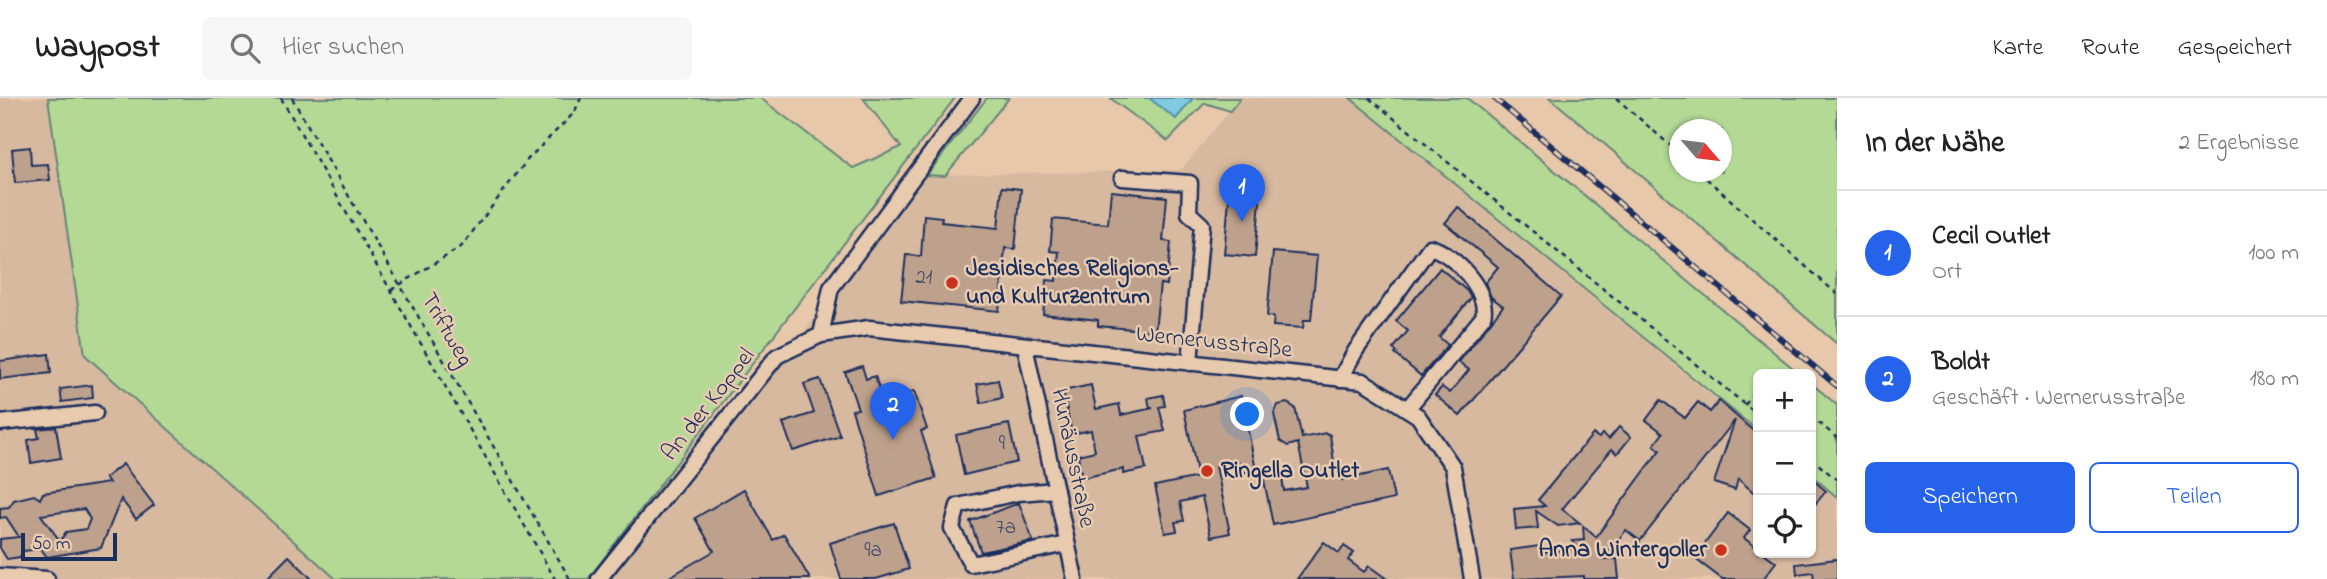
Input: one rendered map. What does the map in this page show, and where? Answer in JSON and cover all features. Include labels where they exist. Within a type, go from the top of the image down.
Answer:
[{"type":"street","points":[[821,335],[831,288],[972,98]]},
{"type":"street","points":[[1122,178],[1190,183],[1189,213],[1202,225],[1190,363]]},
{"type":"street","points":[[1340,379],[1356,350],[1430,247],[1445,251],[1467,273],[1480,295],[1485,311],[1483,317],[1407,409]]},
{"type":"street","name":"Wernerusstraße","points":[[821,335],[870,328],[1363,381],[1418,416],[1453,467],[1472,579]]},
{"type":"street","name":"An der Koppel","points":[[599,579],[777,356],[821,335]]},
{"type":"street","name":"Hunäusstraße","points":[[1025,346],[1068,544],[1072,578]]},
{"type":"street","points":[[0,423],[94,414]]},
{"type":"street","points":[[1056,490],[1018,493],[958,506],[952,528],[971,564],[1068,544]]},
{"type":"street","points":[[0,576],[47,579]]},
{"type":"path","name":"Triftweg","points":[[281,98],[555,579]]},
{"type":"path","name":"Triftweg","points":[[292,98],[570,579]]},
{"type":"path","points":[[391,290],[461,247],[528,159],[574,113],[581,98]]},
{"type":"path","points":[[1369,98],[1753,411]]},
{"type":"path","points":[[1616,98],[1669,145]]},
{"type":"path","points":[[1710,182],[1837,294]]},
{"type":"path","points":[[1745,405],[1753,395]]},
{"type":"path","points":[[1816,420],[1837,438]]},
{"type":"path","points":[[1816,462],[1837,480]]},
{"type":"shaded area","points":[[0,98],[48,98],[85,355],[336,579],[0,579]]},
{"type":"shaded area","points":[[1240,98],[1349,98],[1753,430],[1753,558],[1816,558],[1816,481],[1837,498],[1837,579],[610,579],[927,175],[1181,170]]},
{"type":"green space","points":[[48,98],[760,98],[853,168],[901,147],[863,98],[955,98],[588,579],[336,579],[85,355]]},
{"type":"green space","points":[[987,98],[1009,98],[945,176],[927,175]]},
{"type":"green space","points":[[1110,98],[1240,98],[1230,111],[1205,103],[1168,141]]},
{"type":"green space","points":[[1350,98],[1467,98],[1794,369],[1753,369],[1753,427]]},
{"type":"green space","points":[[1550,98],[1837,98],[1837,344],[1579,122]]},
{"type":"green space","points":[[1816,387],[1837,405],[1837,497],[1816,479]]},
{"type":"water","points":[[1149,98],[1193,98],[1176,119]]},
{"type":"building","points":[[30,147],[31,165],[48,164],[50,180],[15,183],[12,149]]},
{"type":"building","points":[[1002,187],[1021,189],[1015,249],[1005,248],[999,311],[901,301],[906,255],[921,256],[924,215],[942,217],[941,222],[998,228]]},
{"type":"building","points":[[1230,188],[1261,190],[1255,257],[1224,254]]},
{"type":"building","points":[[1111,191],[1167,197],[1163,241],[1171,242],[1167,285],[1160,284],[1155,331],[1098,326],[1098,320],[1043,314],[1047,280],[1056,281],[1059,252],[1050,251],[1053,219],[1108,224]]},
{"type":"building","points":[[1458,207],[1561,296],[1460,416],[1435,395],[1442,387],[1450,393],[1469,370],[1459,362],[1503,306],[1491,297],[1485,283],[1498,267],[1445,223]]},
{"type":"building","points":[[1273,252],[1317,256],[1311,320],[1304,320],[1303,328],[1273,326],[1274,317],[1267,316]]},
{"type":"building","points":[[1440,268],[1467,291],[1471,298],[1439,337],[1448,345],[1421,376],[1395,354],[1397,352],[1393,349],[1408,331],[1396,321]]},
{"type":"building","points":[[49,354],[51,373],[0,379],[0,361]]},
{"type":"building","points":[[862,366],[866,379],[875,376],[883,401],[914,391],[927,429],[921,431],[936,478],[879,496],[852,410],[858,409],[845,372]]},
{"type":"building","points":[[820,379],[840,436],[793,451],[783,423],[814,413],[804,384]]},
{"type":"building","points":[[998,380],[1002,398],[981,403],[977,384]]},
{"type":"building","points":[[92,385],[93,398],[62,402],[60,389]]},
{"type":"building","points":[[1091,385],[1096,409],[1119,404],[1121,415],[1153,408],[1150,408],[1148,398],[1163,395],[1165,406],[1159,407],[1165,431],[1139,436],[1146,469],[1123,474],[1123,469],[1082,478],[1078,455],[1095,451],[1091,430],[1072,434],[1063,391]]},
{"type":"building","points":[[1241,396],[1256,470],[1240,473],[1238,461],[1216,466],[1230,533],[1211,537],[1202,497],[1180,502],[1184,521],[1175,522],[1177,531],[1165,533],[1155,486],[1198,477],[1184,410]]},
{"type":"building","points":[[1661,400],[1685,418],[1698,402],[1710,412],[1719,401],[1753,431],[1753,492],[1738,479],[1735,490],[1714,483],[1735,420],[1640,541],[1626,530],[1604,559],[1617,559],[1619,579],[1584,579],[1584,576],[1514,579],[1510,550],[1539,546],[1541,553],[1579,548],[1572,541],[1584,540],[1583,526],[1596,537],[1660,450],[1654,445],[1663,433],[1646,420]]},
{"type":"building","points":[[1287,403],[1295,408],[1302,438],[1326,433],[1330,435],[1335,468],[1341,472],[1342,480],[1388,470],[1394,499],[1273,525],[1263,475],[1281,472],[1284,491],[1307,487],[1298,443],[1288,446],[1280,441],[1274,414],[1278,405]]},
{"type":"building","points":[[1009,424],[1017,462],[964,475],[956,435]]},
{"type":"building","points":[[56,427],[61,458],[31,463],[28,440],[39,438],[37,429]]},
{"type":"building","points":[[1619,427],[1631,437],[1617,454],[1612,449],[1562,509],[1580,523],[1558,526],[1536,511],[1538,528],[1516,530],[1514,509],[1545,506],[1538,500],[1593,434],[1599,438],[1602,434],[1609,439]]},
{"type":"building","points":[[123,464],[154,505],[136,519],[121,499],[101,548],[47,557],[41,549],[23,551],[20,557],[7,559],[0,548],[0,539],[19,537],[6,517],[0,518],[0,508],[9,507],[14,500],[34,495],[40,499],[43,493],[109,483],[105,478]],"holes":[[[84,509],[90,519],[86,529],[66,532],[60,541],[41,515]]]},
{"type":"building","points":[[1816,482],[1826,491],[1816,503]]},
{"type":"building","points":[[744,489],[773,540],[784,534],[810,579],[666,579],[714,551],[695,518]]},
{"type":"building","points":[[1019,503],[1033,541],[981,552],[970,521]]},
{"type":"building","points":[[1728,513],[1750,530],[1744,538],[1753,545],[1753,558],[1771,558],[1776,562],[1763,579],[1722,579],[1694,558]]},
{"type":"building","points":[[894,523],[909,569],[876,579],[841,579],[830,543]]},
{"type":"building","points":[[1324,542],[1339,553],[1344,546],[1354,553],[1348,560],[1364,572],[1369,566],[1387,579],[1297,579]]},
{"type":"building","points":[[289,556],[312,579],[266,579]]},
{"type":"building","points":[[1837,559],[1837,579],[1814,579],[1813,572],[1797,574],[1796,564]]},
{"type":"railway","points":[[1494,98],[1837,386]]},
{"type":"place","name":"Cecil Outlet","points":[[1242,222]]},
{"type":"place","name":"Jesidisches Religions- und Kulturzentrum","points":[[952,283]]},
{"type":"place","name":"Boldt","points":[[893,440]]},
{"type":"place","name":"Ringella Outlet","points":[[1207,471]]},
{"type":"place","name":"Anna Wintergoller","points":[[1721,550]]}]
